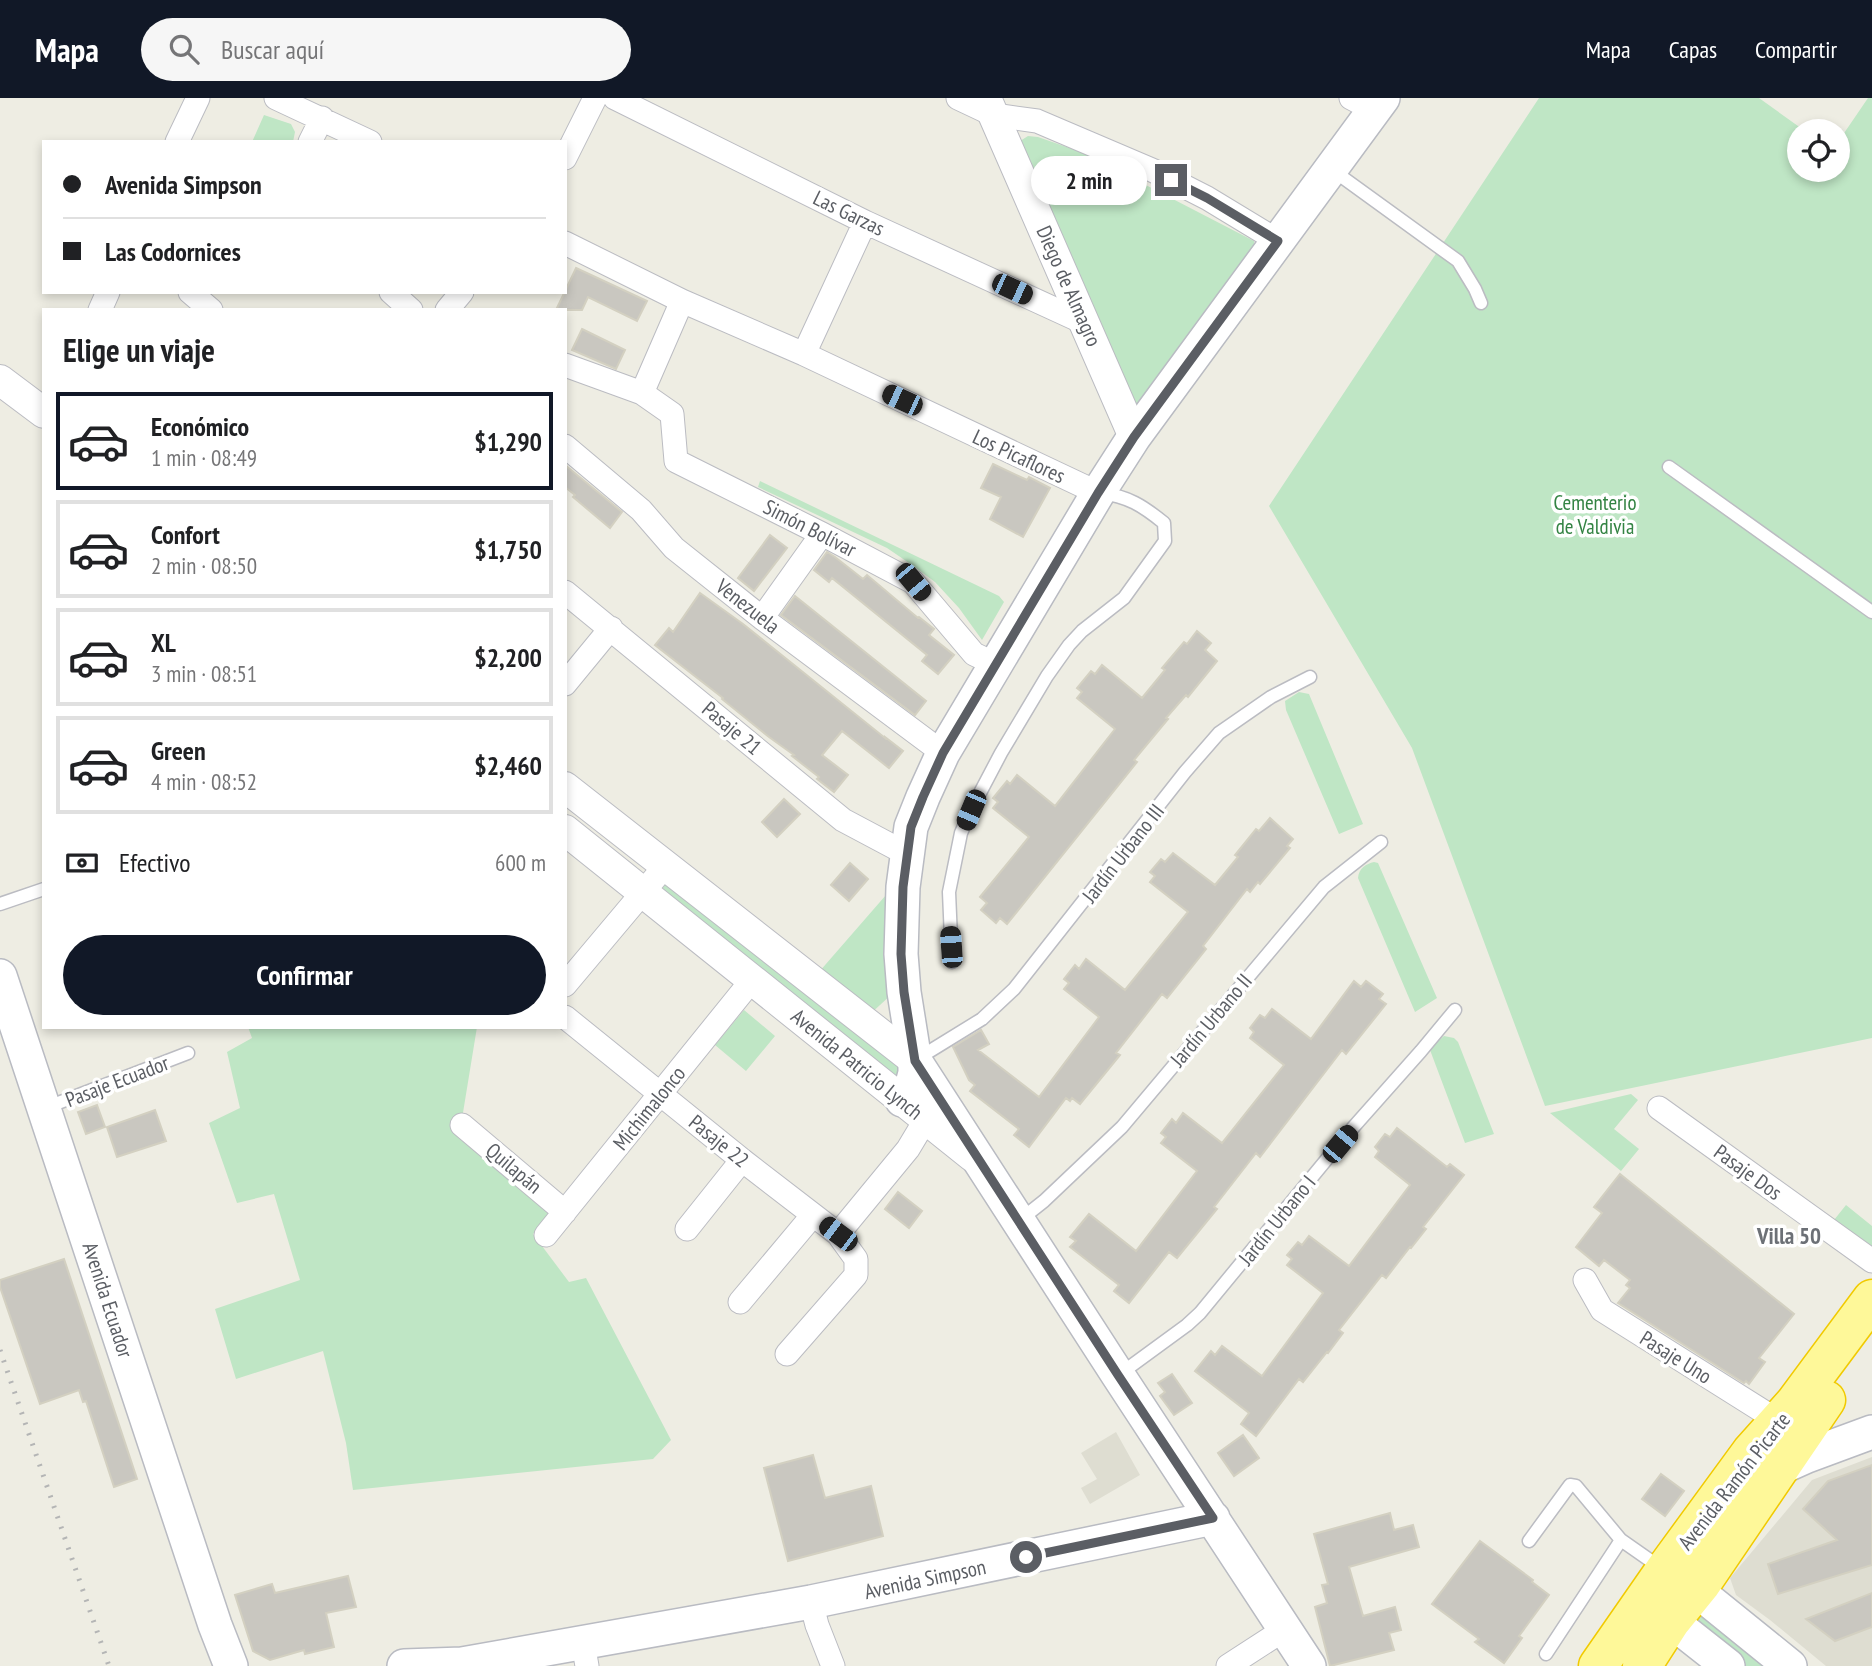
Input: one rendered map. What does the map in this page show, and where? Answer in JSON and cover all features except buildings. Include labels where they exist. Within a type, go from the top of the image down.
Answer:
[{"type":"highway","name":"Avenida Ramón Picarte","points":[[1598,1666],[1751,1452],[1780,1422],[1872,1298]]},
{"type":"highway","name":"Avenida Ramón Picarte","points":[[1648,1663],[1671,1621],[1696,1590],[1829,1397],[1872,1329]]},
{"type":"highway","points":[[1671,1621],[1665,1605],[1673,1559]]},
{"type":"main road","points":[[914,1110],[912,1084],[915,1061],[901,954],[907,854],[911,827],[923,797],[943,753],[1098,493],[1134,437],[1331,169],[1369,102]]},
{"type":"main road","name":"Avenida Ecuador","points":[[0,976],[215,1625],[231,1666]]},
{"type":"main road","points":[[915,1061],[981,1163]]},
{"type":"main road","name":"Avenida Patricio Lynch","points":[[981,1163],[1031,1211],[1131,1366],[1213,1518]]},
{"type":"main road","points":[[1778,1469],[1872,1432]]},
{"type":"main road","points":[[1213,1518],[1309,1666]]},
{"type":"main road","name":"Avenida Simpson","points":[[404,1666],[459,1665],[585,1654],[811,1602],[1213,1518]]},
{"type":"main road","points":[[1696,1590],[1790,1666]]},
{"type":"main road","points":[[1671,1621],[1712,1658]]},
{"type":"main road","points":[[211,1666],[215,1625]]},
{"type":"street","points":[[178,140],[198,98]]},
{"type":"street","points":[[276,98],[366,140]]},
{"type":"street","points":[[567,154],[595,98]]},
{"type":"street","name":"Las Garzas","points":[[615,98],[865,222],[1085,323]]},
{"type":"street","points":[[958,98],[1037,121],[1152,170],[1207,198],[1278,241]]},
{"type":"street","name":"Diego de Almagro","points":[[990,106],[1134,437]]},
{"type":"street","points":[[311,140],[322,118]]},
{"type":"street","points":[[804,354],[865,222]]},
{"type":"street","name":"Los Picaflores","points":[[567,244],[682,301],[804,354],[1098,493]]},
{"type":"street","points":[[192,294],[209,308]]},
{"type":"street","points":[[393,294],[409,308]]},
{"type":"street","points":[[449,308],[460,294]]},
{"type":"street","points":[[642,393],[682,301]]},
{"type":"street","name":"Simón Bolívar","points":[[567,366],[642,393],[672,414],[676,461],[913,582],[975,654],[995,664]]},
{"type":"street","points":[[0,380],[42,412]]},
{"type":"street","name":"Venezuela","points":[[567,448],[641,510],[674,548],[762,618],[943,753]]},
{"type":"street","points":[[762,618],[822,534]]},
{"type":"street","name":"Pasaje 21","points":[[567,594],[843,820],[907,854]]},
{"type":"street","points":[[567,682],[611,628]]},
{"type":"street","name":"Avenida Patricio Lynch","points":[[567,789],[915,1061]]},
{"type":"street","name":"Avenida Patricio Lynch","points":[[567,832],[981,1163]]},
{"type":"street","points":[[567,983],[665,866]]},
{"type":"street","name":"Michimalonco","points":[[546,1235],[752,980]]},
{"type":"street","name":"Pasaje 22","points":[[567,1019],[838,1234],[856,1259],[856,1275],[787,1354]]},
{"type":"street","name":"Pasaje Dos","points":[[1658,1108],[1872,1261]]},
{"type":"street","points":[[838,1234],[908,1149],[914,1110]]},
{"type":"street","name":"Quilapán","points":[[462,1125],[565,1212]]},
{"type":"street","points":[[687,1229],[742,1160]]},
{"type":"street","points":[[740,1302],[813,1215]]},
{"type":"street","name":"Pasaje Uno","points":[[1584,1280],[1602,1310],[1780,1422]]},
{"type":"street","points":[[811,1602],[833,1666]]},
{"type":"street","points":[[1228,1666],[1285,1629]]},
{"type":"lane","points":[[1331,169],[1458,261],[1481,303]]},
{"type":"lane","points":[[1669,467],[1872,611]]},
{"type":"lane","name":"Los Picaflores","points":[[952,962],[949,892],[961,833],[971,810],[1001,753],[1054,666],[1082,631],[1124,598],[1165,541],[1164,523],[1145,507],[1117,495],[1098,493]]},
{"type":"lane","name":"Jardín Urbano III","points":[[915,1061],[982,1018],[1014,989],[1185,772],[1219,733],[1271,696],[1310,677]]},
{"type":"lane","name":"Jardín Urbano II","points":[[1031,1211],[1122,1127],[1324,887],[1381,842]]},
{"type":"lane","points":[[0,904],[42,890]]},
{"type":"lane","name":"Jardín Urbano I","points":[[1131,1366],[1187,1325],[1200,1312],[1350,1131],[1455,1010]]},
{"type":"lane","name":"Pasaje Ecuador","points":[[45,1109],[188,1053]]},
{"type":"lane","points":[[1530,1541],[1570,1485],[1576,1486],[1621,1540],[1673,1559]]},
{"type":"lane","points":[[1546,1654],[1621,1540]]},
{"type":"shaded area","points":[[1116,1432],[1140,1475],[1090,1504],[1081,1488],[1097,1479],[1081,1453]]},
{"type":"shaded area","points":[[1872,1457],[1872,1666],[1826,1666],[1736,1595],[1730,1578],[1812,1480]]},
{"type":"green space","name":"Cementerio de Valdivia","points":[[1539,98],[1759,98],[1788,119],[1787,182],[1850,182],[1850,124],[1868,98],[1872,98],[1872,1038],[1545,1106],[1412,748],[1269,506]]},
{"type":"green space","points":[[264,115],[291,124],[295,132],[293,140],[253,140]]},
{"type":"green space","points":[[1028,136],[1084,153],[1254,241],[1254,248],[1144,403],[1134,406],[1017,143]]},
{"type":"green space","points":[[760,481],[999,596],[1004,602],[982,640],[959,608],[935,582],[912,565],[887,548],[758,487]]},
{"type":"green space","points":[[1299,692],[1309,694],[1363,824],[1339,834],[1286,710],[1285,701]]},
{"type":"green space","points":[[1378,863],[1437,998],[1415,1012],[1358,878],[1363,867]]},
{"type":"green space","points":[[663,882],[900,1067],[900,1073],[893,1076],[660,887]]},
{"type":"green space","points":[[886,895],[892,994],[868,1016],[819,972]]},
{"type":"green space","points":[[744,1010],[775,1036],[746,1071],[715,1045]]},
{"type":"green space","points":[[249,1029],[477,1029],[460,1131],[554,1213],[533,1234],[569,1282],[586,1278],[671,1440],[653,1459],[353,1490],[346,1443],[323,1351],[236,1379],[215,1309],[300,1280],[274,1194],[237,1203],[209,1123],[240,1108],[227,1052],[252,1038]]},
{"type":"green space","points":[[1444,1036],[1454,1038],[1458,1042],[1494,1134],[1465,1143],[1430,1050]]},
{"type":"green space","points":[[1631,1094],[1638,1100],[1614,1129],[1639,1149],[1621,1171],[1550,1113]]},
{"type":"green space","points":[[1846,1205],[1872,1226],[1872,1250],[1834,1220]]},
{"type":"green space","points":[[1697,1613],[1779,1666],[1737,1666],[1696,1632],[1694,1617]]},
{"type":"railway","points":[[0,1350],[109,1666]]},
{"type":"district","name":"Villa 50","points":[[1789,1235]]},
{"type":"route","points":[[1026,1557],[1213,1518],[915,1061],[901,954],[903,887],[911,827],[943,753],[1134,437],[1278,241],[1207,198],[1171,180]]}]
